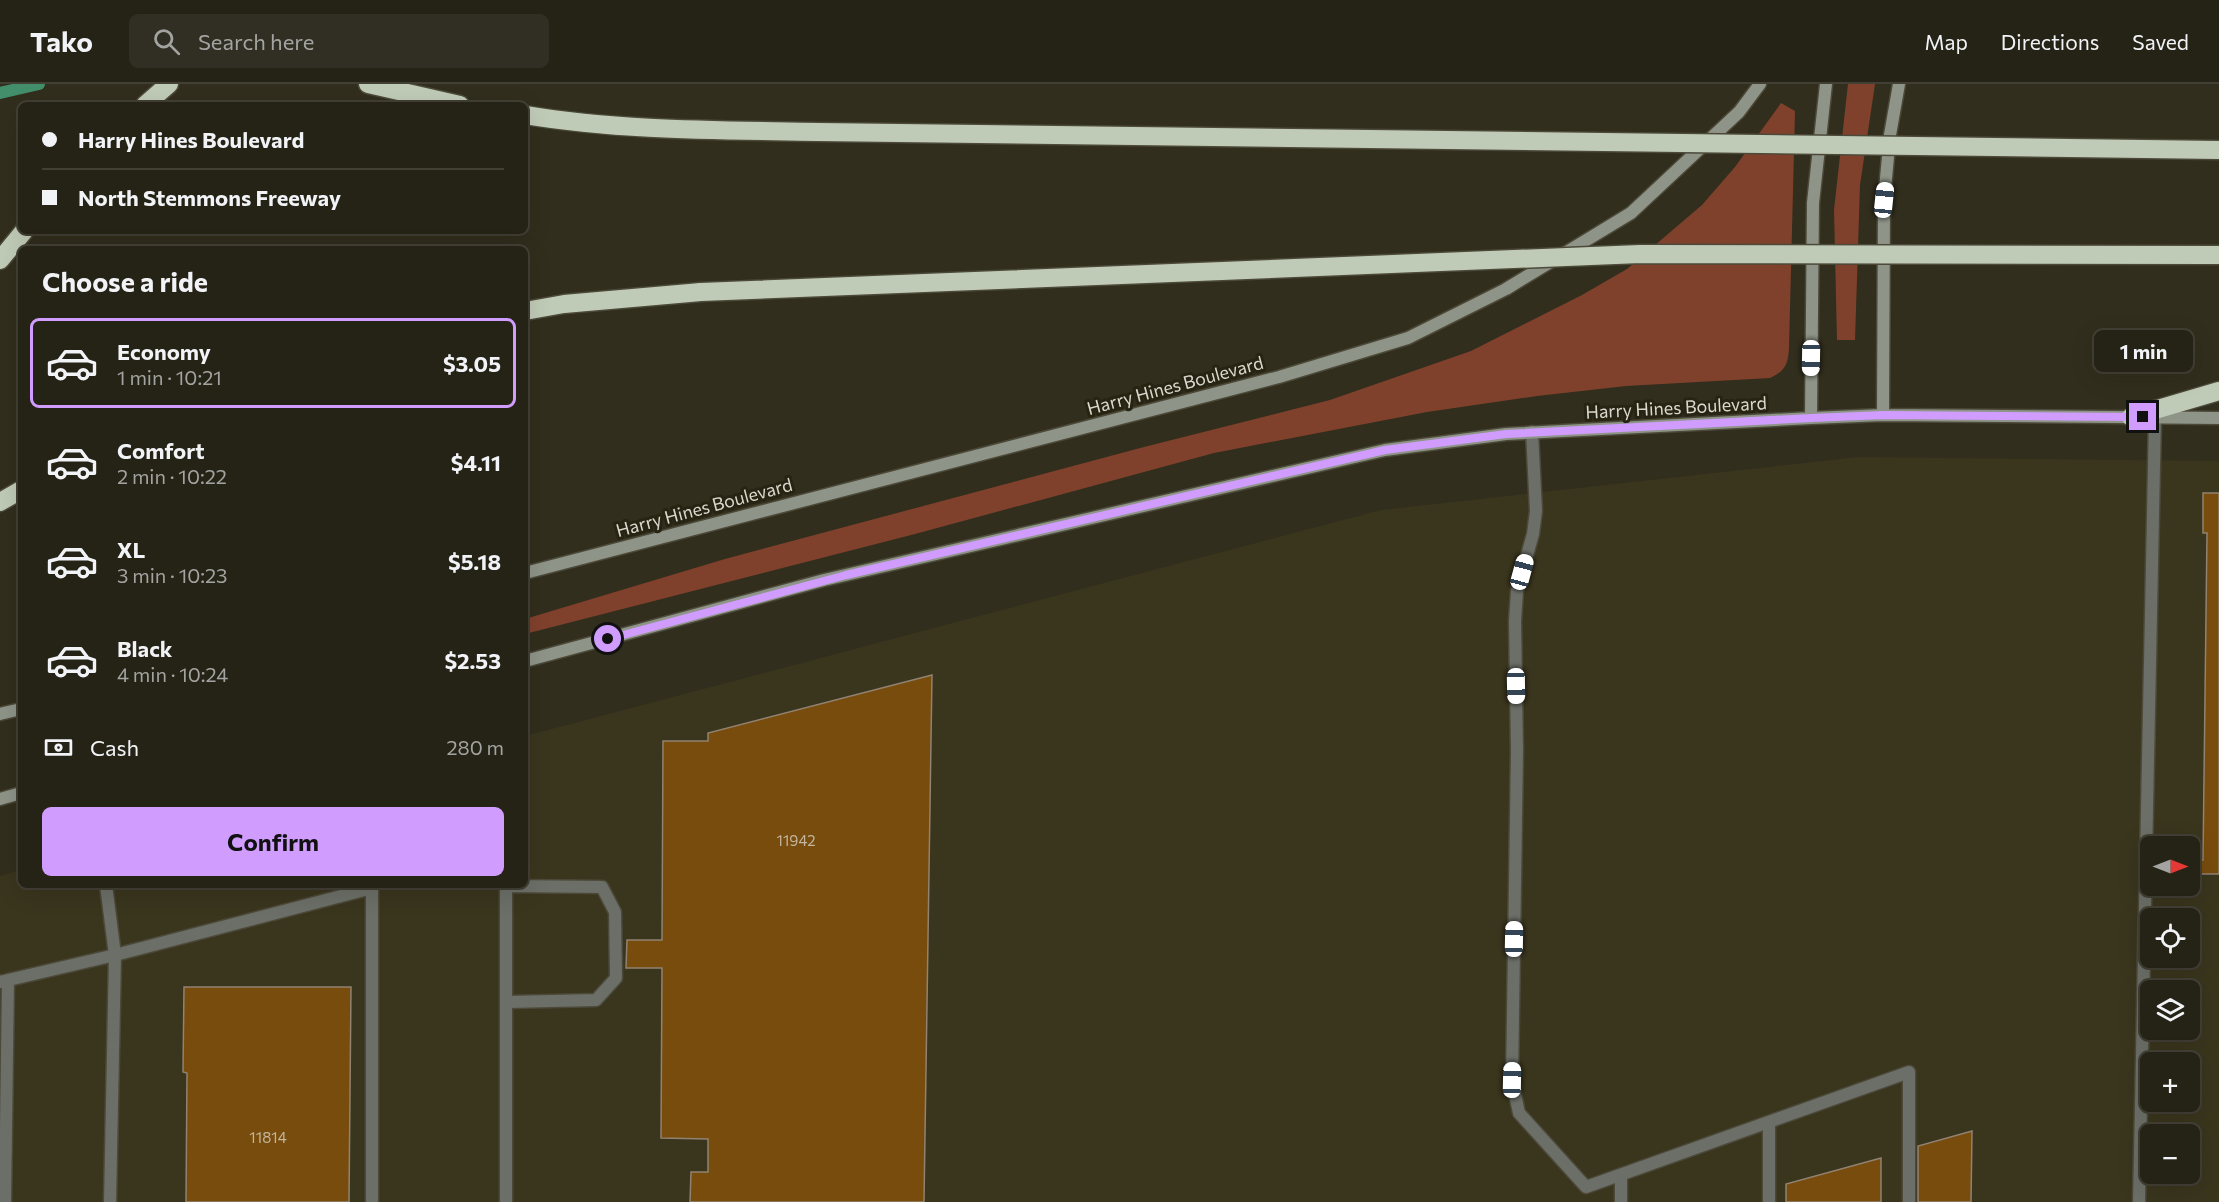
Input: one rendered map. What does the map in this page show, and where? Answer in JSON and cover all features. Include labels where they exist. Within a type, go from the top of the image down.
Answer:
[{"type":"highway","points":[[148,102],[169,84]]},
{"type":"highway","points":[[368,84],[447,102]]},
{"type":"highway","points":[[528,115],[596,124],[665,129],[2219,150]]},
{"type":"highway","points":[[0,260],[22,234]]},
{"type":"highway","points":[[528,311],[564,304],[701,292],[1640,254],[2219,255]]},
{"type":"highway","points":[[2131,417],[2219,391]]},
{"type":"highway","points":[[0,502],[18,492]]},
{"type":"main road","name":"Harry Hines Boulevard","points":[[528,572],[1279,377],[1408,338],[1506,289],[1631,213],[1739,112],[1760,84]]},
{"type":"main road","points":[[1811,418],[1813,204],[1826,84]]},
{"type":"main road","points":[[1883,415],[1884,200],[1890,135],[1899,84]]},
{"type":"main road","name":"Harry Hines Boulevard","points":[[528,660],[824,580],[1374,453],[1506,434],[1883,415],[2219,418]]},
{"type":"main road","points":[[0,714],[18,710]]},
{"type":"main road","points":[[0,799],[18,794]]},
{"type":"lane","points":[[2139,1202],[2155,417]]},
{"type":"lane","points":[[1532,432],[1536,511],[1533,534],[1517,591],[1515,621],[1516,751],[1512,1080],[1519,1113],[1586,1187],[1909,1072],[1909,1202]]},
{"type":"lane","points":[[506,1002],[596,1000],[616,978],[615,912],[602,887],[528,886]]},
{"type":"lane","points":[[106,888],[115,955],[110,1202]]},
{"type":"lane","points":[[5,1202],[4,981],[115,955],[372,888],[372,1202]]},
{"type":"lane","points":[[506,888],[506,1202]]},
{"type":"lane","points":[[1768,1202],[1769,1122]]},
{"type":"lane","points":[[1621,1175],[1621,1202]]},
{"type":"shaded area","points":[[1848,84],[1875,84],[1860,185],[1855,340],[1837,340],[1834,210]]},
{"type":"shaded area","points":[[1781,103],[1795,111],[1788,359],[1785,367],[1770,378],[1626,386],[1537,396],[1427,412],[1214,453],[915,534],[528,633],[528,618],[725,559],[1144,447],[1330,400],[1471,351],[1582,295],[1627,269],[1702,205],[1735,167]]},
{"type":"shaded area","points":[[1858,457],[2219,461],[2219,1202],[0,1202],[0,876],[18,871],[18,888],[528,888],[528,735],[1381,510]]},
{"type":"building","points":[[2203,493],[2219,493],[2219,874],[2200,874],[2200,860],[2203,860],[2207,533],[2203,533]]},
{"type":"building","points":[[932,675],[924,1202],[690,1202],[691,1172],[708,1172],[708,1139],[661,1138],[662,968],[626,968],[627,940],[662,940],[663,741],[708,741],[708,733]]},
{"type":"building","points":[[184,987],[351,987],[349,1202],[186,1202],[187,1073],[183,1072]]},
{"type":"building","points":[[1972,1131],[1971,1202],[1918,1202],[1918,1146]]},
{"type":"building","points":[[1881,1158],[1881,1202],[1786,1202],[1786,1184]]},
{"type":"waterway","points":[[0,93],[39,84]]},
{"type":"route","points":[[608,639],[824,580],[1385,450],[1506,434],[1811,418],[1883,415],[2143,417]]}]
